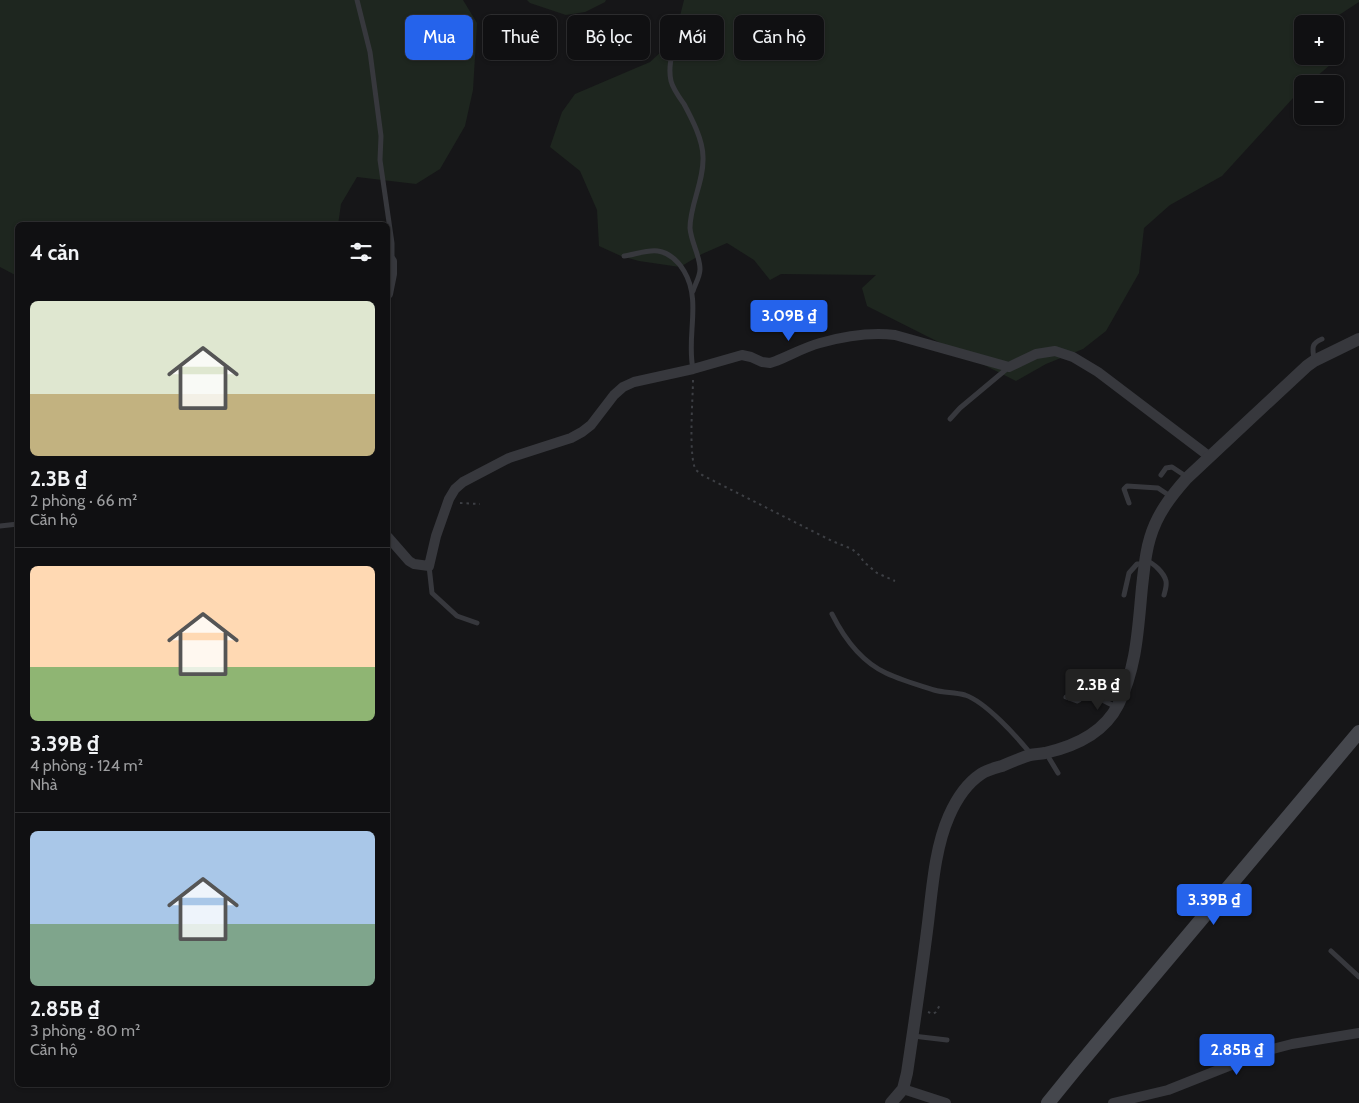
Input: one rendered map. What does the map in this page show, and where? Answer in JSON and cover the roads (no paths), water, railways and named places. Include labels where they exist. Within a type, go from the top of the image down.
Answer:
[{"type":"main road","points":[[1048,1103],[1359,732]]},
{"type":"street","points":[[390,258],[392,274],[390,284]]},
{"type":"street","points":[[390,539],[409,561],[414,564],[428,566],[449,499],[462,482],[509,458],[571,438],[582,432],[591,425],[614,395],[623,387],[634,382],[742,356],[770,363],[776,362],[819,343],[865,334],[895,335],[1009,367],[1036,354],[1055,351],[1073,357],[1098,372],[1210,457]]},
{"type":"street","points":[[893,1102],[903,1089],[907,1073],[933,881],[941,839],[948,817],[958,798],[981,774],[1032,755],[1068,746],[1090,737],[1105,724],[1117,708],[1127,688],[1136,652],[1145,562],[1150,538],[1162,510],[1171,496],[1187,478],[1307,366],[1359,339]]},
{"type":"street","points":[[1113,1103],[1168,1090],[1269,1050],[1292,1044],[1359,1033]]},
{"type":"street","points":[[903,1089],[946,1103]]},
{"type":"lane","points":[[357,0],[370,52],[381,142],[380,160],[389,222]]},
{"type":"lane","points":[[671,60],[671,81],[692,119],[704,156],[701,178],[691,216],[690,230],[700,269],[693,291]]},
{"type":"lane","points":[[390,228],[392,242],[390,258]]},
{"type":"lane","points":[[624,256],[656,250],[671,255],[680,263],[693,291],[694,307],[690,357],[693,369]]},
{"type":"lane","points":[[1314,361],[1312,346],[1315,342],[1322,339]]},
{"type":"lane","points":[[950,419],[960,408],[1009,367]]},
{"type":"lane","points":[[1161,475],[1166,468],[1172,467],[1187,478]]},
{"type":"lane","points":[[1129,504],[1124,489],[1127,486],[1158,488],[1171,496]]},
{"type":"lane","points":[[0,526],[15,524]]},
{"type":"lane","points":[[1124,595],[1129,573],[1137,564],[1145,562],[1151,562],[1156,566],[1166,580],[1167,584],[1164,594]]},
{"type":"lane","points":[[428,566],[432,594],[457,616],[477,624]]},
{"type":"lane","points":[[832,614],[842,634],[859,655],[868,662],[886,673],[942,693],[956,693],[966,696],[979,703],[1001,721],[1032,755]]},
{"type":"lane","points":[[1066,696],[1077,701],[1085,691],[1117,708]]},
{"type":"lane","points":[[1045,752],[1058,773]]},
{"type":"lane","points":[[1331,951],[1359,977]]},
{"type":"lane","points":[[913,1036],[947,1040]]}]
